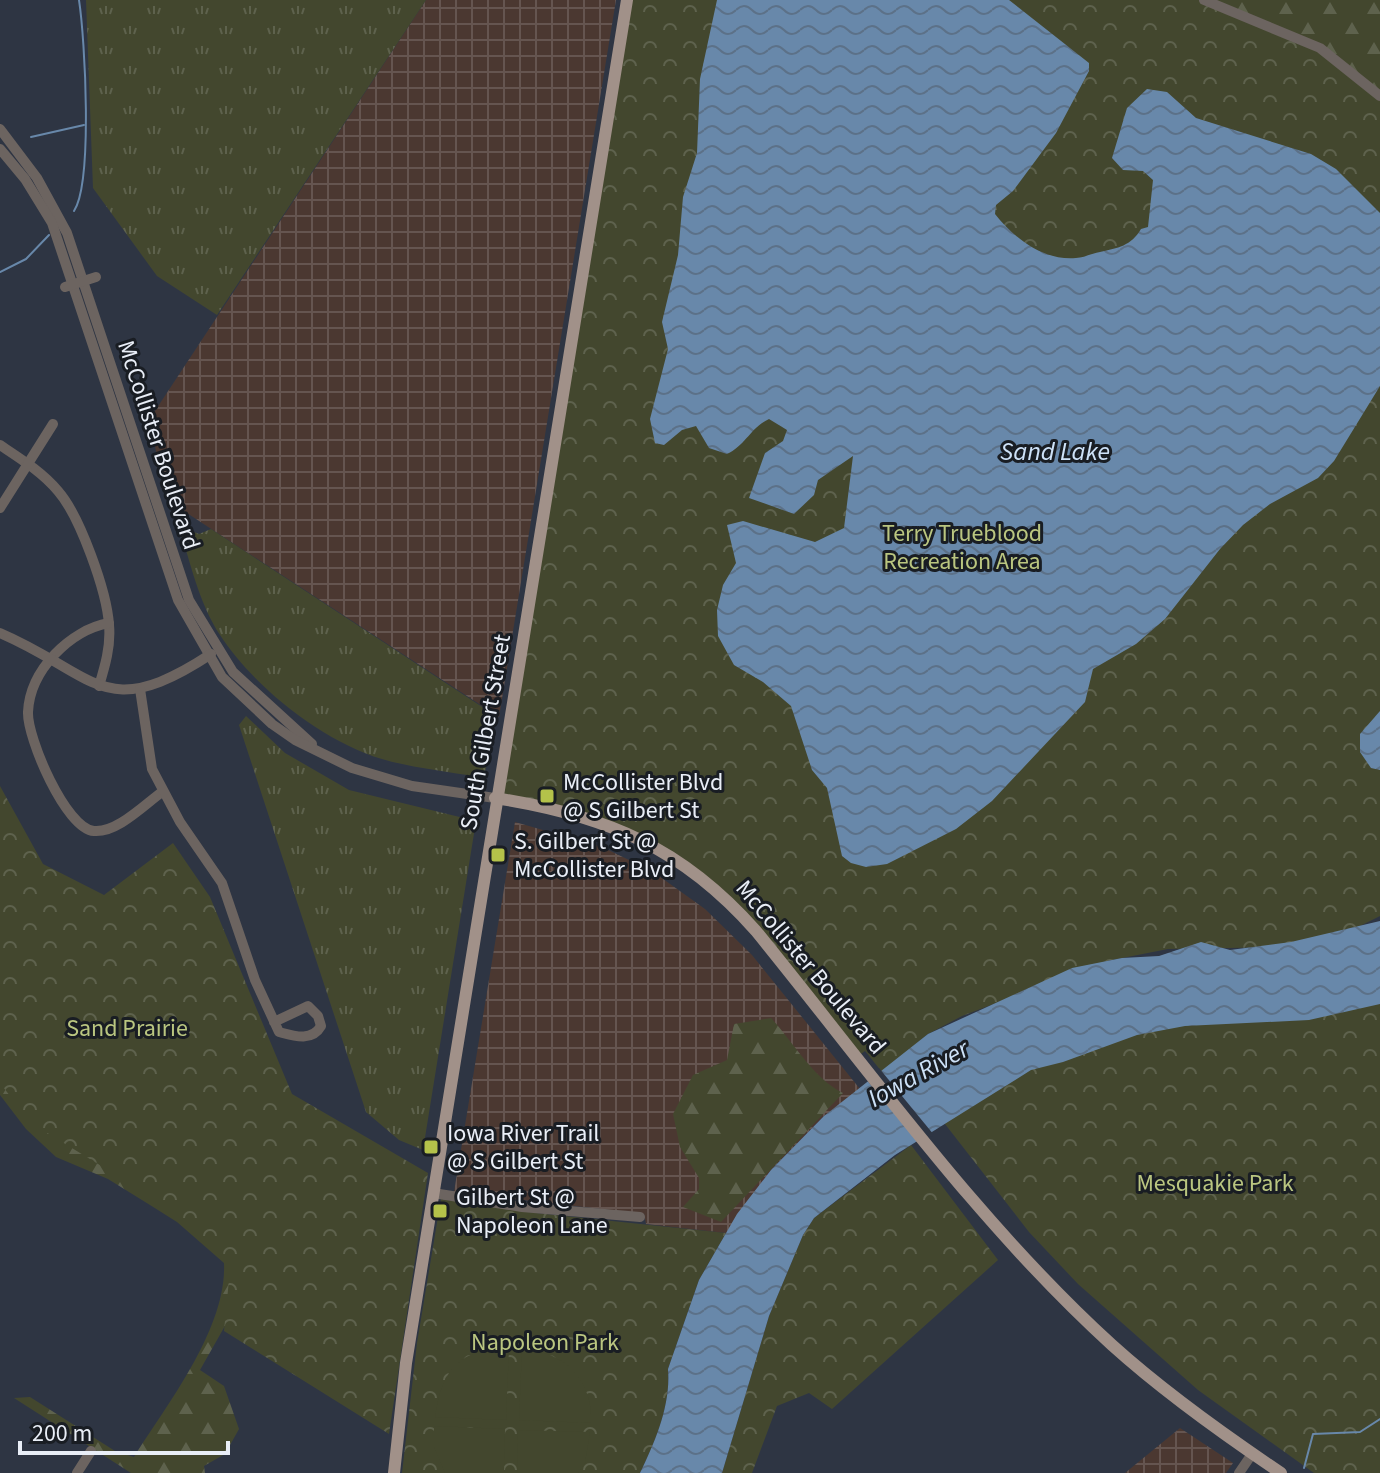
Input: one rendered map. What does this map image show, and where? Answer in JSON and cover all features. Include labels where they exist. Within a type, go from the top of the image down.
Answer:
[{"type":"main road","name":"South Gilbert Street","points":[[394,1473],[404,1376],[495,798],[627,0]]},
{"type":"main road","name":"McCollister Boulevard","points":[[495,798],[588,817],[634,835],[679,860],[738,910],[1031,1264],[1112,1346],[1281,1473]]},
{"type":"street","points":[[1204,0],[1320,48],[1380,96]]},
{"type":"street","name":"McCollister Boulevard","points":[[0,129],[37,178],[67,233],[74,284]]},
{"type":"street","name":"McCollister Boulevard","points":[[0,149],[25,179],[52,223],[176,568],[212,654],[257,698],[316,748],[382,779],[495,798]]},
{"type":"street","points":[[74,284],[96,277]]},
{"type":"street","points":[[0,508],[53,424]]},
{"type":"street","points":[[0,445],[61,494],[86,543],[109,623],[109,648],[99,686]]},
{"type":"street","points":[[109,623],[75,634],[51,661],[30,699],[29,726],[58,794],[76,823],[92,832],[103,831],[162,792]]},
{"type":"street","points":[[0,633],[99,686],[140,689],[172,680],[212,654]]},
{"type":"street","points":[[140,689],[146,742],[162,792],[222,883],[255,980],[274,1022]]},
{"type":"street","points":[[433,1193],[522,1207],[640,1217]]},
{"type":"street","points":[[77,1473],[91,1451]]},
{"type":"street","points":[[1239,1473],[1252,1454]]},
{"type":"shaded area","points":[[426,0],[616,0],[499,717],[167,500],[149,420]]},
{"type":"shaded area","points":[[515,822],[602,847],[652,871],[705,909],[752,955],[860,1089],[824,1116],[771,1170],[726,1233],[646,1224],[644,1214],[454,1192]]},
{"type":"shaded area","points":[[1180,1428],[1233,1463],[1226,1473],[1125,1473]]},
{"type":"green space","points":[[86,0],[426,0],[217,315],[157,276],[93,188]]},
{"type":"green space","name":"Terry Trueblood Recreation Area","points":[[627,0],[1198,0],[1321,49],[1380,100],[1380,916],[1356,928],[1283,947],[1168,949],[1107,961],[962,1016],[928,1034],[882,1072],[865,1051],[858,1056],[738,910],[634,835],[495,798]]},
{"type":"green space","points":[[1127,0],[1380,0],[1380,122]]},
{"type":"green space","points":[[179,526],[199,534],[211,529],[496,716],[485,772],[478,777],[382,759],[336,739],[291,710],[251,674],[220,635],[201,596]]},
{"type":"green space","points":[[246,716],[285,753],[349,790],[476,821],[423,1150],[399,1140],[366,1112],[239,725]]},
{"type":"green space","name":"Sand Prairie","points":[[0,786],[43,864],[104,895],[173,843],[210,897],[292,1094],[428,1173],[389,1434],[224,1331],[231,1259],[134,1186],[31,1123],[0,1083]]},
{"type":"green space","name":"Mesquakie Park","points":[[1380,992],[1380,1473],[1314,1473],[1198,1390],[1078,1284],[1029,1232],[938,1115],[1027,1064],[1104,1035]]},
{"type":"green space","points":[[771,1018],[813,1069],[843,1093],[721,1222],[683,1207],[699,1189],[699,1178],[680,1147],[673,1114],[693,1075],[727,1060],[734,1024]]},
{"type":"green space","points":[[0,1064],[231,1249],[234,1310],[200,1370],[224,1386],[239,1429],[225,1454],[204,1466],[205,1473],[131,1473],[14,1398],[30,1397],[115,1451],[134,1457],[206,1339],[222,1288],[224,1263],[177,1222],[108,1179],[56,1157],[26,1129],[0,1095]]},
{"type":"green space","points":[[911,1145],[998,1260],[832,1409],[809,1393],[777,1406],[752,1473],[722,1473],[769,1316],[803,1235],[814,1218]]},
{"type":"green space","name":"Napoleon Park","points":[[441,1199],[536,1213],[726,1233],[699,1280],[668,1369],[667,1396],[661,1423],[640,1473],[402,1473],[417,1343]]},
{"type":"green space","points":[[509,1347],[506,1420],[435,1417],[443,1385],[456,1364],[478,1352]]},
{"type":"green space","points":[[522,1349],[551,1355],[573,1371],[587,1394],[591,1423],[519,1420]]},
{"type":"green space","points":[[434,1426],[505,1429],[504,1473],[445,1473],[434,1447]]},
{"type":"green space","points":[[518,1430],[590,1432],[585,1463],[578,1473],[517,1473]]},
{"type":"water","name":"Sand Lake","points":[[717,0],[1009,0],[1089,63],[1089,71],[1056,133],[1013,191],[996,205],[995,214],[1011,231],[1030,246],[1052,256],[1079,258],[1118,247],[1148,227],[1153,180],[1143,171],[1123,170],[1112,158],[1127,108],[1147,89],[1167,92],[1196,118],[1311,154],[1336,169],[1380,213],[1380,386],[1334,461],[1318,478],[1270,504],[1243,525],[1165,619],[1136,644],[1093,669],[1085,702],[992,801],[956,829],[887,864],[866,867],[851,863],[842,856],[827,788],[812,770],[791,706],[763,682],[734,665],[718,636],[717,610],[723,585],[736,563],[727,525],[743,521],[815,542],[844,528],[853,456],[818,480],[814,495],[794,514],[749,498],[765,453],[783,441],[787,430],[769,419],[727,454],[709,448],[696,426],[682,430],[664,445],[655,443],[650,419],[668,349],[662,322],[678,255],[683,197],[697,153],[700,79]]},
{"type":"water","points":[[1380,711],[1380,770],[1371,768],[1360,752],[1360,734]]},
{"type":"water","name":"Iowa River","points":[[1380,921],[1380,1004],[1309,1020],[1185,1026],[1137,1035],[1063,1062],[1031,1070],[895,1155],[814,1218],[803,1235],[769,1316],[722,1473],[640,1473],[661,1423],[667,1396],[668,1369],[699,1280],[737,1214],[771,1170],[824,1116],[928,1034],[1072,968],[1122,958],[1159,956],[1201,942],[1230,950],[1291,942]]},
{"type":"pier","points":[[879,1068],[934,1135],[920,1144],[866,1079]]},
{"type":"waterway","points":[[74,211],[80,195],[86,142],[79,0]]},
{"type":"waterway","points":[[31,137],[84,125]]},
{"type":"waterway","points":[[0,272],[26,259],[49,235]]},
{"type":"waterway","points":[[1304,1468],[1313,1434],[1360,1432],[1380,1419]]},
{"type":"place","name":"McCollister Blvd @ S Gilbert St","points":[[547,796]]},
{"type":"place","name":"S. Gilbert St @ McCollister Blvd","points":[[498,855]]},
{"type":"place","name":"Iowa River Trail @ S Gilbert St","points":[[431,1147]]},
{"type":"place","name":"Gilbert St @ Napoleon Lane","points":[[440,1211]]}]
